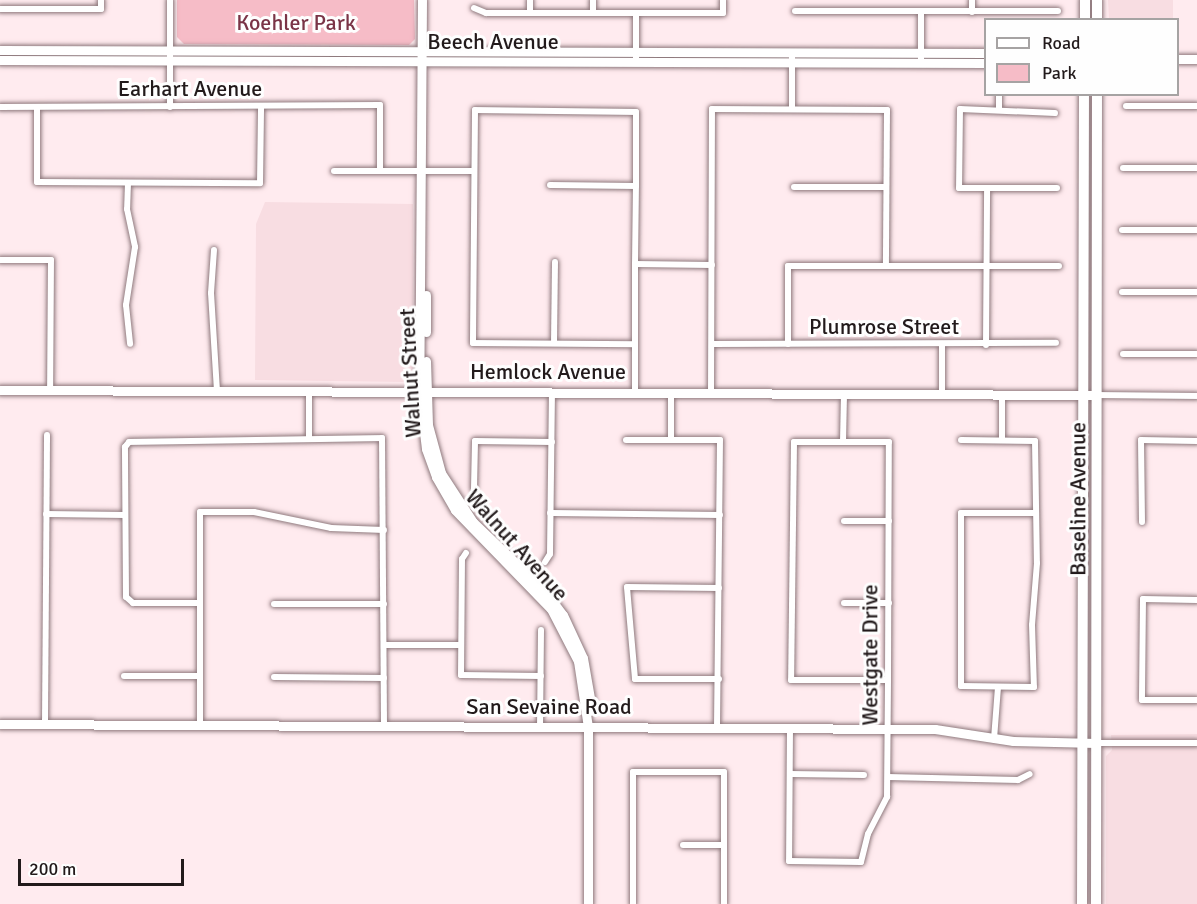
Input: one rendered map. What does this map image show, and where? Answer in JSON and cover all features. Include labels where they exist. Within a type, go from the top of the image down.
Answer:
[{"type":"main road","points":[[1085,0],[1085,18]]},
{"type":"main road","points":[[1097,0],[1097,18]]},
{"type":"main road","name":"Baseline Avenue","points":[[1082,904],[1084,96]]},
{"type":"main road","name":"Baseline Avenue","points":[[1096,904],[1097,96]]},
{"type":"street","points":[[0,9],[101,9],[101,0]]},
{"type":"street","points":[[170,107],[171,0]]},
{"type":"street","name":"Walnut Street","points":[[422,0],[425,56]]},
{"type":"street","name":"Walnut Street","points":[[422,391],[427,0]]},
{"type":"street","points":[[530,0],[530,14]]},
{"type":"street","points":[[593,0],[593,13]]},
{"type":"street","points":[[474,8],[486,14],[723,13],[723,0]]},
{"type":"street","points":[[972,0],[972,12]]},
{"type":"street","points":[[795,11],[1058,11]]},
{"type":"street","points":[[921,12],[921,63]]},
{"type":"street","points":[[636,13],[636,63]]},
{"type":"street","name":"Beech Avenue","points":[[0,50],[425,56],[636,63],[921,53],[984,53]]},
{"type":"street","name":"Beech Avenue","points":[[0,60],[171,61],[636,52],[921,63],[984,63]]},
{"type":"street","points":[[792,58],[792,109]]},
{"type":"street","points":[[1179,59],[1197,59]]},
{"type":"street","points":[[999,96],[999,110]]},
{"type":"street","name":"Earhart Avenue","points":[[0,107],[261,108],[380,105],[380,170]]},
{"type":"street","points":[[1126,106],[1197,106]]},
{"type":"street","points":[[36,107],[37,182],[128,183],[260,183],[261,108]]},
{"type":"street","points":[[711,392],[712,109],[886,110],[886,266]]},
{"type":"street","points":[[1055,113],[960,109],[959,188],[1057,188]]},
{"type":"street","points":[[635,344],[473,343],[475,110],[636,112],[635,392]]},
{"type":"street","points":[[1123,168],[1197,168]]},
{"type":"street","points":[[334,171],[474,171]]},
{"type":"street","points":[[128,183],[127,209],[135,247],[126,305],[130,344]]},
{"type":"street","points":[[550,185],[636,186]]},
{"type":"street","points":[[794,187],[886,187]]},
{"type":"street","points":[[986,345],[987,189]]},
{"type":"street","points":[[1122,230],[1197,230]]},
{"type":"street","points":[[213,250],[211,292],[217,391]]},
{"type":"street","points":[[0,260],[51,260],[50,390]]},
{"type":"street","points":[[554,343],[555,262]]},
{"type":"street","points":[[635,264],[712,265]]},
{"type":"street","points":[[788,345],[788,266],[1059,266]]},
{"type":"street","points":[[1122,292],[1197,292]]},
{"type":"street","name":"Plumrose Street","points":[[712,344],[1056,343]]},
{"type":"street","points":[[942,345],[942,394]]},
{"type":"street","points":[[1123,354],[1197,354]]},
{"type":"street","name":"Hemlock Avenue","points":[[0,390],[711,392],[1097,396]]},
{"type":"street","points":[[309,390],[309,438]]},
{"type":"street","name":"Walnut Avenue","points":[[422,391],[426,448],[436,477],[465,523],[538,594],[561,624],[578,661],[588,727],[588,904]]},
{"type":"street","points":[[545,562],[550,555],[552,392]]},
{"type":"street","points":[[671,393],[671,440]]},
{"type":"street","points":[[844,393],[843,442],[794,442],[791,680],[888,680]]},
{"type":"street","points":[[1002,394],[1002,440]]},
{"type":"street","points":[[1097,396],[1197,396]]},
{"type":"street","points":[[45,725],[47,435]]},
{"type":"street","points":[[200,603],[129,600],[125,515],[129,442],[382,438],[384,725]]},
{"type":"street","points":[[626,440],[720,440],[717,728]]},
{"type":"street","points":[[961,440],[1035,441],[1035,513],[1034,687],[961,686],[961,513],[1035,513]]},
{"type":"street","points":[[1142,522],[1141,440],[1197,441]]},
{"type":"street","points":[[474,489],[475,441],[552,441]]},
{"type":"street","name":"Westgate Drive","points":[[790,774],[789,861],[861,862],[868,834],[887,796],[890,441],[843,442]]},
{"type":"street","points":[[200,725],[200,512],[254,512],[331,528],[384,530]]},
{"type":"street","points":[[550,513],[720,515]]},
{"type":"street","points":[[46,514],[125,515]]},
{"type":"street","points":[[844,521],[889,521]]},
{"type":"street","points":[[466,553],[462,559],[461,675],[541,676]]},
{"type":"street","points":[[719,680],[635,679],[627,588],[720,588]]},
{"type":"street","points":[[1197,600],[1143,599],[1142,700],[1197,700]]},
{"type":"street","points":[[844,603],[889,603]]},
{"type":"street","points":[[274,604],[384,604]]},
{"type":"street","points":[[540,727],[541,630]]},
{"type":"street","points":[[384,645],[461,645]]},
{"type":"street","points":[[124,676],[200,676]]},
{"type":"street","points":[[274,677],[384,678]]},
{"type":"street","points":[[994,739],[998,687]]},
{"type":"street","name":"San Sevaine Road","points":[[0,724],[887,728],[963,731],[994,739],[1096,742]]},
{"type":"street","points":[[790,729],[790,774],[864,775]]},
{"type":"street","points":[[1096,742],[1197,743]]},
{"type":"street","points":[[633,904],[633,772],[724,772],[724,904]]},
{"type":"street","points":[[888,777],[1018,780],[1030,774]]},
{"type":"street","points":[[683,845],[724,845]]},
{"type":"shaded area","points":[[1108,0],[1173,0],[1173,18],[1109,18]]},
{"type":"shaded area","points":[[265,202],[413,204],[413,377],[409,382],[255,380],[256,224]]},
{"type":"shaded area","points":[[1197,734],[1197,904],[1106,904],[1106,756],[1112,750],[1111,735]]},
{"type":"green space","name":"Koehler Park","points":[[177,0],[414,0],[415,39],[409,45],[184,44],[177,37]]}]
